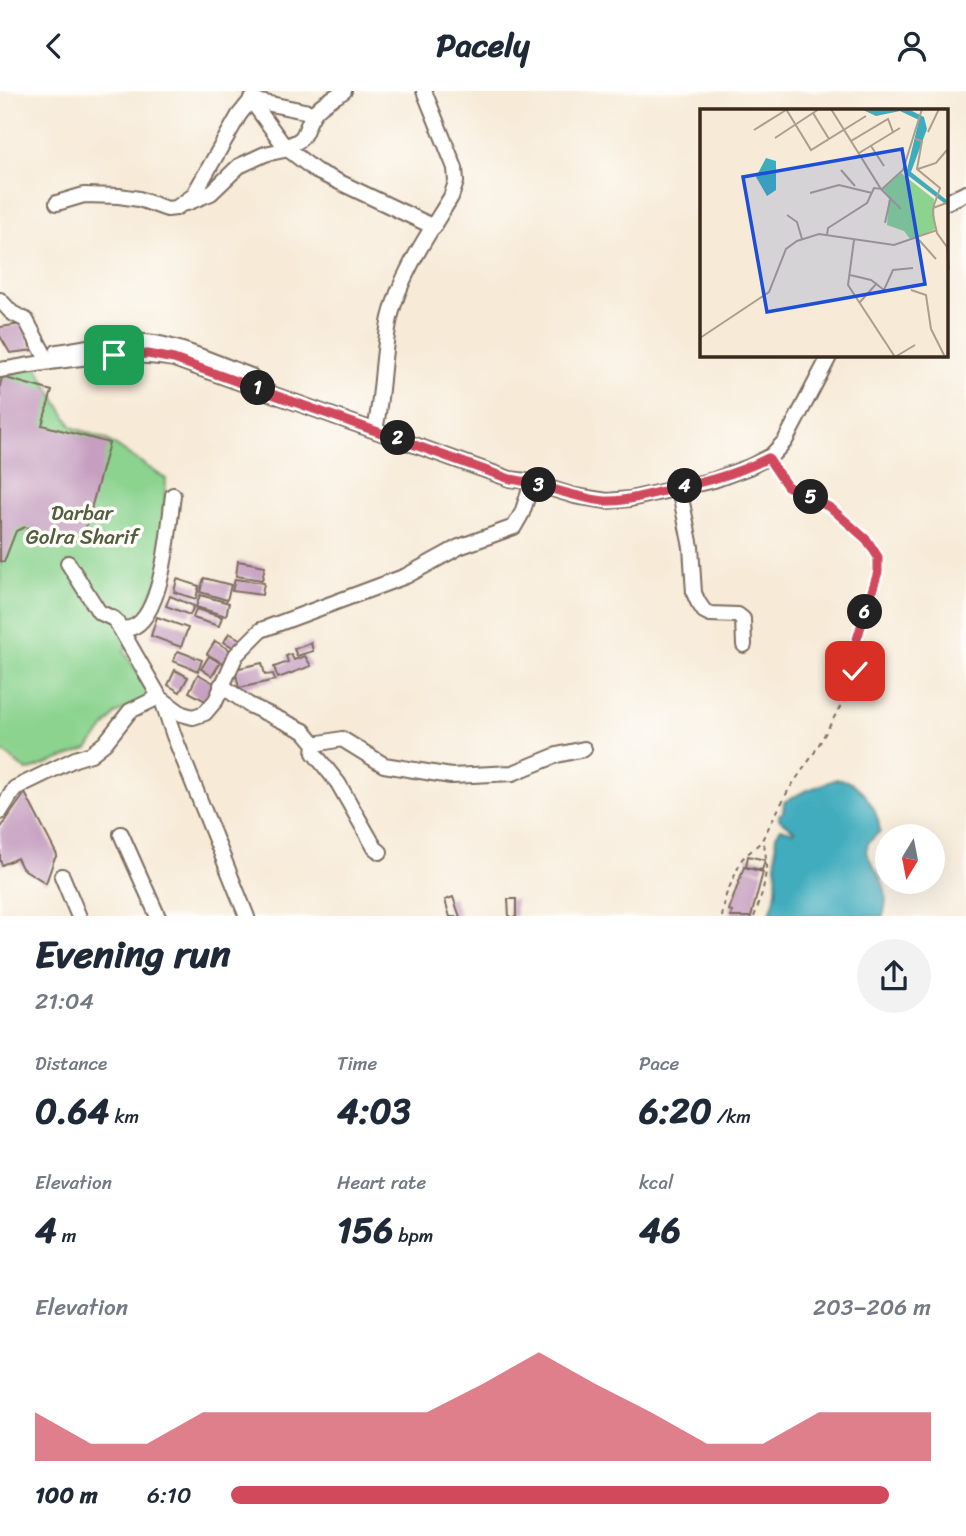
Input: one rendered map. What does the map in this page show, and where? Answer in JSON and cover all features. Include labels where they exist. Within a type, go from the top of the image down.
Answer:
[{"type":"street","points":[[57,203],[84,195],[128,196],[167,209],[176,208],[211,193],[239,166],[295,144],[305,136],[314,113],[324,103],[344,91]]},
{"type":"street","points":[[376,426],[381,372],[398,291],[451,197],[456,182],[455,168],[424,91]]},
{"type":"street","points":[[251,100],[314,113]]},
{"type":"street","points":[[251,100],[287,148],[331,179],[434,227]]},
{"type":"street","points":[[186,203],[193,196],[243,108],[251,100]]},
{"type":"street","points":[[948,202],[966,193]]},
{"type":"street","points":[[0,300],[6,309],[26,320],[44,353]]},
{"type":"street","points":[[0,360],[124,343],[152,342],[192,353],[376,426]]},
{"type":"street","points":[[0,370],[114,355],[148,354],[200,367],[517,473],[529,482],[575,496],[607,501],[630,499],[714,479],[768,458],[785,441],[829,357]]},
{"type":"street","points":[[159,697],[182,714],[193,717],[205,713],[216,700],[236,655],[261,630],[406,576],[459,547],[514,527],[522,513],[529,482]]},
{"type":"street","points":[[679,488],[691,547],[694,593],[704,611],[743,618],[744,645]]},
{"type":"street","points":[[120,628],[129,629],[141,623],[153,600],[166,558],[173,495]]},
{"type":"street","points":[[68,563],[99,612],[114,619],[163,703],[209,828],[247,916]]},
{"type":"street","points":[[221,685],[249,705],[304,731],[315,744],[314,753],[338,783],[375,848],[380,852]]},
{"type":"street","points":[[0,810],[15,788],[91,754],[105,743],[130,711],[159,697]]},
{"type":"street","points":[[315,744],[342,739],[384,765],[451,776],[513,773],[557,755],[584,748]]},
{"type":"street","points":[[121,834],[158,916]]},
{"type":"street","points":[[62,876],[79,916]]},
{"type":"path","points":[[722,916],[726,895],[736,870],[747,853],[762,839],[849,691],[855,671],[857,639],[879,564],[875,549],[867,540],[831,508],[787,486],[768,458]]},
{"type":"path","points":[[754,916],[766,874],[767,857],[762,839]]},
{"type":"green space","name":"Darbar Golra Sharif","points":[[36,366],[72,427],[107,440],[166,479],[161,572],[124,651],[152,696],[115,714],[88,749],[27,771],[0,749],[0,377]]},
{"type":"water","points":[[837,779],[853,784],[872,805],[879,824],[875,824],[875,836],[868,843],[866,852],[875,868],[875,894],[886,894],[883,916],[768,916],[773,906],[776,886],[776,835],[781,828],[793,832],[794,830],[779,819],[779,815],[783,812],[784,802]]},
{"type":"building","points":[[22,324],[23,331],[27,330],[30,347],[34,346],[35,350],[10,353],[0,336],[0,327]]},
{"type":"building","points":[[2,377],[52,391],[42,425],[109,443],[82,542],[25,527],[16,531],[4,562],[0,561]]},
{"type":"building","points":[[238,561],[265,566],[262,580],[236,576]]},
{"type":"building","points":[[204,578],[231,585],[227,600],[200,592]]},
{"type":"building","points":[[177,579],[199,586],[196,599],[174,592]]},
{"type":"building","points":[[235,579],[264,583],[262,595],[232,591]]},
{"type":"building","points":[[200,595],[229,603],[226,616],[196,607]]},
{"type":"building","points":[[170,596],[194,606],[190,615],[166,606]]},
{"type":"building","points":[[196,609],[222,617],[219,626],[193,618]]},
{"type":"building","points":[[157,617],[188,628],[181,647],[151,636]]},
{"type":"building","points":[[229,633],[243,641],[238,650],[224,642]]},
{"type":"building","points":[[215,641],[235,653],[228,666],[207,654]]},
{"type":"building","points":[[311,643],[313,651],[297,656],[294,649]]},
{"type":"building","points":[[178,651],[202,660],[198,671],[173,661]]},
{"type":"building","points":[[291,654],[294,660],[305,656],[311,666],[278,678],[274,667],[288,662],[286,656]]},
{"type":"building","points":[[209,656],[220,663],[212,676],[201,669]]},
{"type":"building","points":[[262,663],[265,675],[273,674],[275,680],[239,688],[235,669]]},
{"type":"building","points":[[175,670],[188,677],[180,692],[168,685]]},
{"type":"building","points":[[198,674],[219,686],[209,703],[189,692]]},
{"type":"building","points":[[25,793],[57,855],[46,883],[22,868],[17,858],[2,865],[0,860],[0,829]]},
{"type":"building","points":[[748,856],[765,860],[762,870],[746,867]]},
{"type":"building","points":[[744,867],[763,872],[751,916],[731,916],[732,912],[729,910]]},
{"type":"building","points":[[453,897],[460,916],[450,916],[445,900]]},
{"type":"building","points":[[508,899],[516,899],[516,916],[509,916]]},
{"type":"route","points":[[114,355],[148,354],[174,359],[510,479],[526,481],[575,496],[607,501],[630,499],[714,479],[768,458],[787,486],[831,508],[875,549],[878,572],[857,639],[855,671]]}]
